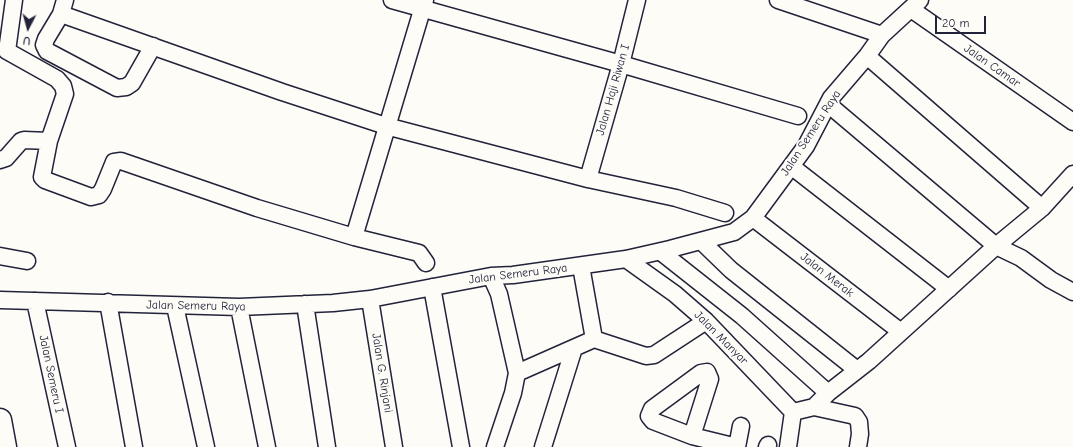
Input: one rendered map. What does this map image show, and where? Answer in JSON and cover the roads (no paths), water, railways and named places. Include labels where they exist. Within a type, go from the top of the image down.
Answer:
[{"type":"street","points":[[14,0],[4,51],[57,79],[63,86],[65,94],[49,141],[42,177],[45,180],[91,196],[99,195],[114,162],[121,161],[257,208],[354,237],[419,254],[426,263]]},
{"type":"street","points":[[392,0],[424,4],[798,116]]},
{"type":"street","name":"Jalan Haji Riwan I","points":[[588,179],[621,64],[637,0]]},
{"type":"street","points":[[778,0],[882,35]]},
{"type":"street","points":[[354,237],[386,126],[424,4]]},
{"type":"street","name":"Jalan Semeru Raya","points":[[0,300],[239,307],[333,303],[370,299],[491,276],[513,275],[626,259],[661,252],[734,232],[753,218],[806,146],[831,98],[867,56],[882,35],[915,5]]},
{"type":"street","name":"Jalan Camar","points":[[915,5],[1073,122]]},
{"type":"street","points":[[153,46],[132,83],[126,87],[118,88],[47,51],[44,44],[63,7],[153,46],[282,92],[386,126],[588,179],[676,198],[725,213]]},
{"type":"street","points":[[867,56],[1042,208]]},
{"type":"street","points":[[828,104],[996,246],[1021,258],[1051,280],[1073,292]]},
{"type":"street","points":[[0,160],[6,158],[21,141],[49,141]]},
{"type":"street","points":[[791,166],[949,289]]},
{"type":"street","points":[[814,407],[828,393],[901,332],[996,246],[1042,208],[1073,174]]},
{"type":"street","name":"Jalan Merak","points":[[753,218],[901,332]]},
{"type":"street","points":[[701,241],[731,270],[857,370]]},
{"type":"street","points":[[661,252],[742,316],[828,393]]},
{"type":"street","points":[[0,256],[27,260]]},
{"type":"street","name":"Jalan Manyar","points":[[626,259],[675,294],[706,321],[793,412]]},
{"type":"street","points":[[581,266],[594,339]]},
{"type":"street","points":[[491,276],[499,294],[516,373],[513,393],[495,447]]},
{"type":"street","points":[[432,287],[461,447]]},
{"type":"street","name":"Jalan G. Rinjani","points":[[370,299],[394,447]]},
{"type":"street","name":"Jalan Semeru I","points":[[35,301],[67,447]]},
{"type":"street","points":[[108,302],[134,447]]},
{"type":"street","points":[[305,304],[327,447]]},
{"type":"street","points":[[175,306],[206,447]]},
{"type":"street","points":[[239,307],[267,447]]},
{"type":"street","points":[[516,373],[594,339],[646,356],[654,354],[706,321]]},
{"type":"street","points":[[543,447],[574,348]]},
{"type":"street","points":[[788,447],[793,412],[814,407],[855,416],[859,422],[860,428],[858,447]]},
{"type":"street","points":[[0,420],[5,447]]},
{"type":"street","points":[[692,436],[737,447],[741,426]]}]
